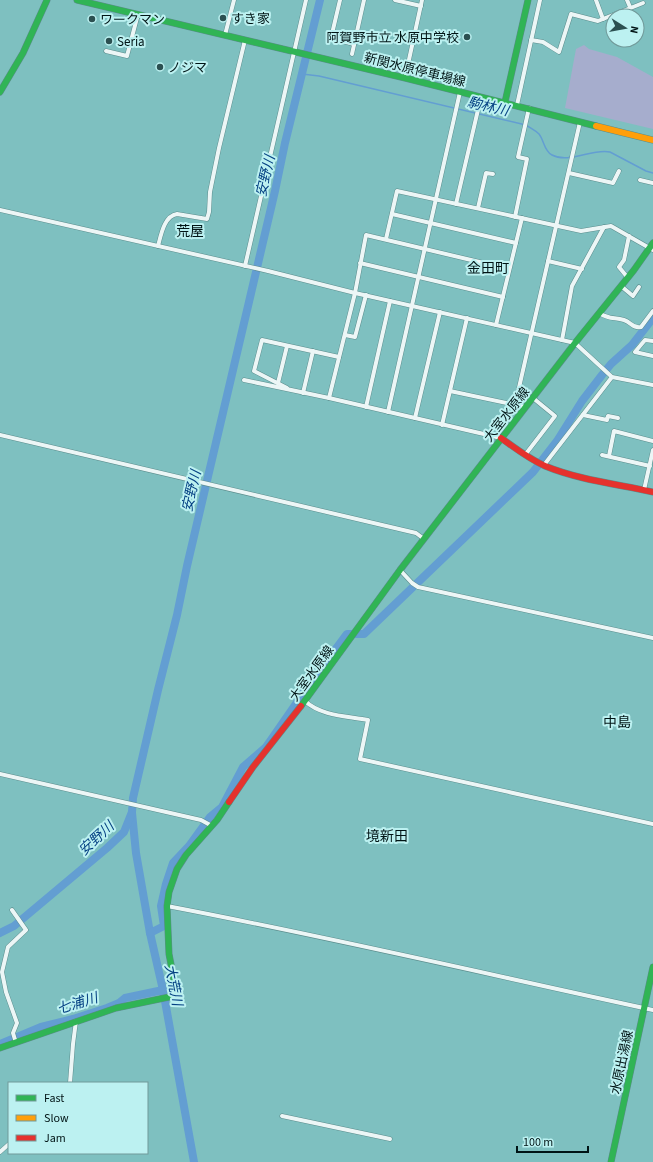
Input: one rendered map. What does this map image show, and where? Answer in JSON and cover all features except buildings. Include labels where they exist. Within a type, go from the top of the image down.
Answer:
[{"type":"main road","points":[[0,92],[23,53],[47,0]]},
{"type":"main road","name":"新関水原停車場線","points":[[77,0],[505,102],[653,140]]},
{"type":"main road","points":[[505,102],[528,0]]},
{"type":"main road","name":"大室水原線","points":[[0,1048],[116,1008],[174,996],[175,985],[169,954],[167,906],[169,892],[177,869],[253,767],[305,701],[400,570],[575,343],[652,247]]},
{"type":"main road","points":[[501,438],[544,465],[565,473],[653,492]]},
{"type":"main road","name":"水原出湯線","points":[[611,1162],[653,967]]},
{"type":"street","points":[[225,35],[234,0]]},
{"type":"street","points":[[246,266],[306,0]]},
{"type":"street","points":[[340,0],[331,38],[354,44]]},
{"type":"street","points":[[352,54],[364,0]]},
{"type":"street","points":[[395,0],[421,6]]},
{"type":"street","points":[[405,78],[422,0]]},
{"type":"street","points":[[517,105],[540,0]]},
{"type":"street","points":[[596,0],[604,19]]},
{"type":"street","points":[[627,0],[630,7]]},
{"type":"street","points":[[531,40],[544,42],[559,52],[571,14],[598,21],[643,3]]},
{"type":"street","points":[[106,51],[127,56],[138,14]]},
{"type":"street","points":[[158,246],[164,226],[173,215],[177,214],[207,219],[209,212],[210,192],[219,148],[245,40]]},
{"type":"street","points":[[388,412],[460,92]]},
{"type":"street","points":[[456,204],[481,97]]},
{"type":"street","points":[[515,217],[527,159],[518,157],[529,108]]},
{"type":"street","points":[[515,405],[580,122]]},
{"type":"street","points":[[568,173],[613,183],[619,171]]},
{"type":"street","points":[[478,208],[486,173],[493,174]]},
{"type":"street","points":[[640,180],[653,183]]},
{"type":"street","points":[[386,239],[398,190],[581,231],[611,226],[652,247]]},
{"type":"street","points":[[0,210],[575,343],[612,377],[653,385]]},
{"type":"street","points":[[392,214],[516,243]]},
{"type":"street","points":[[496,325],[522,218]]},
{"type":"street","points":[[562,340],[572,286],[604,227]]},
{"type":"street","points":[[329,398],[355,293],[366,235],[509,269]]},
{"type":"street","points":[[628,278],[619,267],[624,260],[630,236]]},
{"type":"street","points":[[548,261],[582,269]]},
{"type":"street","points":[[360,263],[503,297]]},
{"type":"street","points":[[621,286],[633,296],[639,287]]},
{"type":"street","points":[[344,335],[355,337],[366,295]]},
{"type":"street","points":[[366,407],[390,301]]},
{"type":"street","points":[[415,418],[440,312]]},
{"type":"street","points":[[599,313],[610,319],[624,320],[638,328],[641,327],[653,312]]},
{"type":"street","points":[[442,425],[467,318]]},
{"type":"street","points":[[292,390],[254,371],[262,340],[339,357]]},
{"type":"street","points":[[653,341],[645,340],[635,352],[653,356]]},
{"type":"street","points":[[278,383],[287,346]]},
{"type":"street","points":[[304,393],[313,351]]},
{"type":"street","points":[[544,465],[612,377]]},
{"type":"street","points":[[244,380],[501,438]]},
{"type":"street","points":[[450,391],[525,408]]},
{"type":"street","points":[[526,454],[555,416],[533,398]]},
{"type":"street","points":[[583,415],[607,420],[608,416],[618,418]]},
{"type":"street","points":[[609,456],[614,431],[653,441]]},
{"type":"street","points":[[0,435],[416,533],[424,539]]},
{"type":"street","points":[[644,490],[653,450]]},
{"type":"street","points":[[602,455],[650,466]]},
{"type":"street","points":[[400,570],[412,583],[418,587],[653,638]]},
{"type":"street","points":[[305,701],[313,708],[323,712],[368,720],[360,759],[653,824]]},
{"type":"street","points":[[0,774],[143,806],[204,821],[210,825]]},
{"type":"street","points":[[167,906],[266,924],[653,1010]]},
{"type":"street","points":[[13,912],[26,930],[8,948],[2,972],[6,992],[17,1023],[13,1033],[16,1043]]},
{"type":"street","points":[[70,1082],[76,1021]]},
{"type":"street","points":[[282,1116],[390,1139]]},
{"type":"street","points":[[0,1152],[8,1145]]},
{"type":"shaded area","points":[[584,45],[589,49],[617,57],[653,77],[653,129],[565,108],[576,49]]},
{"type":"waterway","name":"安野川","points":[[0,933],[14,926],[107,848],[124,832],[132,812],[133,798],[158,690],[177,615],[285,143],[320,0]]},
{"type":"waterway","name":"駒林川","points":[[302,74],[319,76],[526,125],[541,136],[547,151],[552,155],[566,158],[603,151],[610,152],[646,171],[653,173]]},
{"type":"waterway","points":[[150,933],[164,926],[161,906],[173,863],[189,846],[210,817],[222,807],[243,767],[266,747],[347,634],[364,634],[533,472],[557,441],[582,401],[602,375],[611,364],[632,345],[653,318]]},
{"type":"waterway","name":"七浦川","points":[[132,813],[136,853],[150,933],[163,990],[194,1162]]},
{"type":"waterway","name":"七浦川","points":[[0,1044],[41,1027],[107,1008],[119,1003],[125,998],[163,990]]},
{"type":"traffic: fast","points":[[0,92],[23,53],[47,0]]},
{"type":"traffic: fast","points":[[77,0],[405,78],[596,126]]},
{"type":"traffic: fast","points":[[505,102],[528,0]]},
{"type":"traffic: fast","points":[[301,706],[400,570],[575,343],[634,270],[653,243]]},
{"type":"traffic: fast","points":[[0,1048],[116,1008],[174,996],[175,985],[169,954],[167,906],[169,892],[177,869],[186,855],[217,820],[229,802]]},
{"type":"traffic: fast","points":[[611,1162],[653,967]]},
{"type":"traffic: slow","points":[[596,126],[653,140]]},
{"type":"traffic: jam","points":[[501,438],[533,460],[558,471],[653,492]]},
{"type":"traffic: jam","points":[[229,802],[253,767],[301,706]]},
{"type":"place","name":"すき家","points":[[223,18]]},
{"type":"place","name":"ワークマン","points":[[92,19]]},
{"type":"place","name":"阿賀野市立 水原中学校","points":[[467,37]]},
{"type":"place","name":"Seria","points":[[109,41]]},
{"type":"place","name":"ノジマ","points":[[160,67]]},
{"type":"district","name":"荒屋","points":[[190,231]]},
{"type":"district","name":"金田町","points":[[488,268]]},
{"type":"district","name":"中島","points":[[617,722]]},
{"type":"district","name":"境新田","points":[[387,836]]},
{"type":"water label","name":"大荒川","points":[[174,985]]}]
